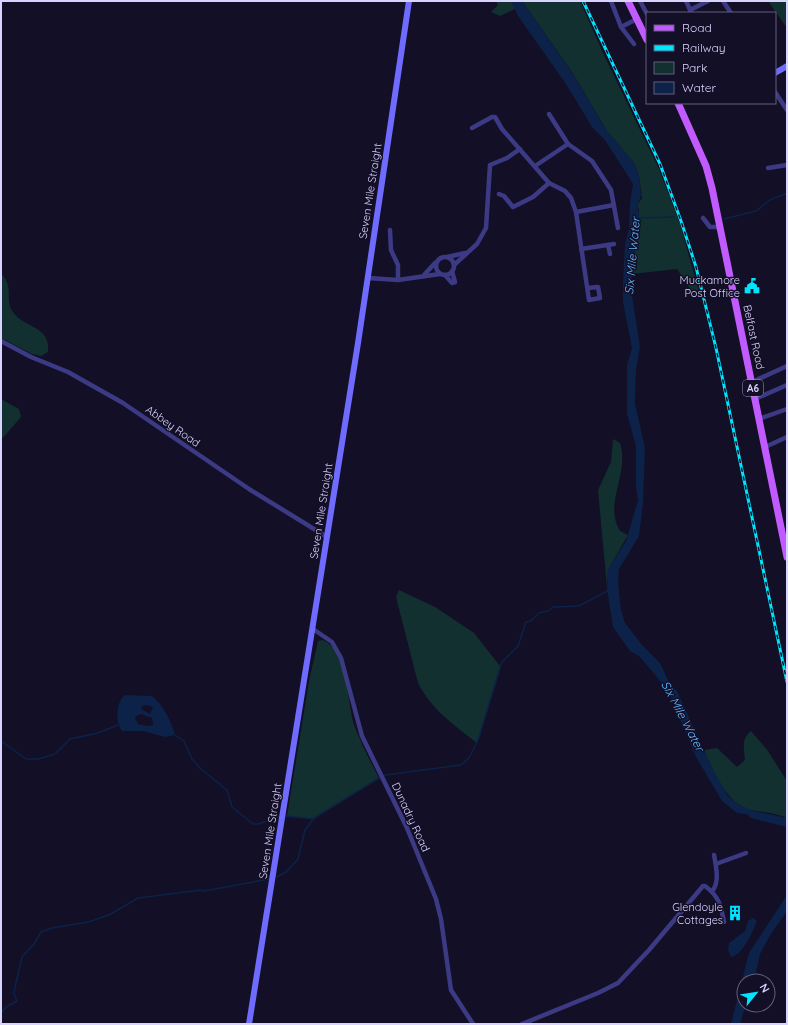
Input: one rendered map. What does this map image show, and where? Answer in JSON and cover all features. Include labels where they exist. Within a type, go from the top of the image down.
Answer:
[{"type":"main road","name":"Seven Mile Straight","points":[[249,1024],[368,278],[409,1]]},
{"type":"main road","points":[[628,1],[646,38]]},
{"type":"main road","points":[[776,72],[787,66]]},
{"type":"main road","name":"Belfast Road","points":[[679,104],[706,166],[721,227],[787,557]]},
{"type":"street","points":[[611,1],[621,27],[632,37],[634,44]]},
{"type":"street","points":[[640,1],[646,12]]},
{"type":"street","points":[[686,1],[691,12],[708,1]]},
{"type":"street","points":[[723,1],[730,12]]},
{"type":"street","points":[[621,27],[636,19]]},
{"type":"street","points":[[776,94],[787,110]]},
{"type":"street","points":[[549,114],[568,144],[594,164],[612,192],[618,228]]},
{"type":"street","points":[[472,128],[494,117],[550,183],[568,194],[573,202],[576,212],[588,288]]},
{"type":"street","points":[[535,166],[568,144]]},
{"type":"street","points":[[368,278],[398,280],[424,275],[440,274],[445,275],[452,283],[455,282],[452,271],[454,265],[478,242],[487,224],[489,166],[510,156],[520,149]]},
{"type":"street","points":[[768,168],[787,165]]},
{"type":"street","points":[[499,194],[504,196],[513,207],[533,197],[550,183]]},
{"type":"street","points":[[576,212],[614,205]]},
{"type":"street","points":[[703,218],[710,227],[721,227]]},
{"type":"street","points":[[390,230],[391,250],[398,265],[398,280]]},
{"type":"street","points":[[581,249],[614,244]]},
{"type":"street","points":[[608,245],[610,254]]},
{"type":"street","points":[[424,275],[439,258],[458,256],[469,252]]},
{"type":"street","points":[[447,257],[452,260],[454,265]]},
{"type":"street","points":[[436,263],[436,269],[440,274]]},
{"type":"street","points":[[445,275],[452,271]]},
{"type":"street","name":"Abbey Road","points":[[1,341],[31,357],[68,372],[124,403],[249,489],[327,537]]},
{"type":"street","points":[[752,382],[787,366]]},
{"type":"street","points":[[755,399],[787,385]]},
{"type":"street","points":[[759,419],[787,409]]},
{"type":"street","points":[[765,447],[787,437]]},
{"type":"street","name":"Dunadry Road","points":[[313,628],[332,642],[341,658],[362,736],[407,828],[436,899],[441,919],[451,990],[473,1024]]},
{"type":"street","points":[[716,864],[746,853]]},
{"type":"street","points":[[712,891],[716,886],[716,864],[714,856]]},
{"type":"street","points":[[522,1024],[598,993],[618,983],[653,945],[701,887],[705,886],[712,891],[720,902],[724,922]]},
{"type":"green space","points":[[496,1],[511,1],[515,9],[500,16],[491,12],[498,5]]},
{"type":"green space","points":[[522,1],[580,1],[604,55],[659,169],[680,224],[700,295],[695,296],[677,269],[632,274],[639,210],[637,205],[642,198],[639,176],[634,163],[607,131],[572,72]]},
{"type":"green space","points":[[768,1],[787,1],[787,28],[776,12]]},
{"type":"green space","points":[[1,274],[8,284],[9,303],[13,312],[17,317],[41,332],[48,343],[48,352],[41,356],[32,354],[1,338]]},
{"type":"green space","points":[[1,399],[19,409],[21,417],[1,440]]},
{"type":"green space","points":[[613,439],[620,443],[622,455],[622,466],[614,510],[620,531],[628,535],[608,570],[607,587],[598,490],[611,462]]},
{"type":"green space","points":[[399,590],[435,607],[474,633],[500,666],[477,743],[436,709],[429,701],[418,683],[396,597]]},
{"type":"green space","points":[[323,640],[331,646],[342,665],[354,725],[379,778],[314,819],[287,816],[309,681],[318,641]]},
{"type":"green space","points":[[751,731],[768,751],[787,781],[787,818],[751,810],[742,807],[734,801],[716,777],[704,750],[717,748],[737,767],[745,760],[744,741]]},
{"type":"water","name":"Six Mile Water","points":[[511,1],[522,1],[573,74],[607,131],[634,163],[639,176],[641,196],[637,205],[640,220],[634,250],[631,289],[640,347],[636,370],[635,404],[645,448],[643,503],[639,536],[619,569],[618,582],[621,610],[625,623],[643,646],[660,663],[669,682],[677,691],[710,764],[728,796],[739,805],[751,810],[787,818],[787,827],[751,818],[747,814],[737,813],[722,801],[696,757],[670,696],[657,677],[639,656],[630,651],[613,627],[607,589],[608,569],[626,541],[638,500],[636,488],[636,446],[627,414],[627,365],[632,348],[623,302],[625,244],[629,229],[630,203],[633,184],[605,140],[592,127],[566,84],[518,16]]},
{"type":"water","points":[[125,695],[152,696],[160,704],[166,714],[175,735],[165,737],[143,731],[122,731],[118,723],[118,707]],"holes":[[[147,705],[153,707],[150,714],[141,709],[142,706]],[[141,714],[152,718],[153,725],[147,726],[138,724],[135,718]]]},
{"type":"water","points":[[787,895],[787,911],[769,937],[760,954],[756,973],[744,973],[749,953]]},
{"type":"water","points":[[753,918],[757,921],[747,942],[740,952],[731,957],[728,950],[729,943],[745,931],[748,921]]},
{"type":"water","points":[[736,1004],[736,1013],[743,1013],[740,1024],[731,1024]]},
{"type":"waterway","points":[[724,219],[756,211],[770,200],[787,193]]},
{"type":"waterway","name":"Six Mile Water","points":[[638,218],[674,217]]},
{"type":"waterway","points":[[385,775],[461,765],[469,758],[478,740],[502,662],[518,646],[526,622],[531,621],[539,613],[548,611],[553,607],[579,606],[609,590]]},
{"type":"waterway","points":[[1,741],[26,759],[38,759],[55,754],[70,739],[98,733],[118,725]]},
{"type":"waterway","points":[[175,735],[184,741],[192,759],[201,769],[227,790],[232,807],[253,824],[259,824],[280,816]]},
{"type":"waterway","points":[[277,877],[286,872],[298,859],[305,830],[314,818],[379,778]]},
{"type":"waterway","points":[[286,816],[314,819]]},
{"type":"waterway","points":[[1,1013],[6,1007],[17,1001],[14,994],[22,957],[34,944],[41,932],[52,928],[88,922],[109,915],[138,898],[201,890],[204,891],[269,879]]},
{"type":"railway","points":[[583,1],[660,164],[696,267],[716,348],[787,682]]},
{"type":"place","name":"Muckamore Post Office","points":[[752,286]]},
{"type":"place","name":"Glendoyle Cottages","points":[[735,913]]}]
